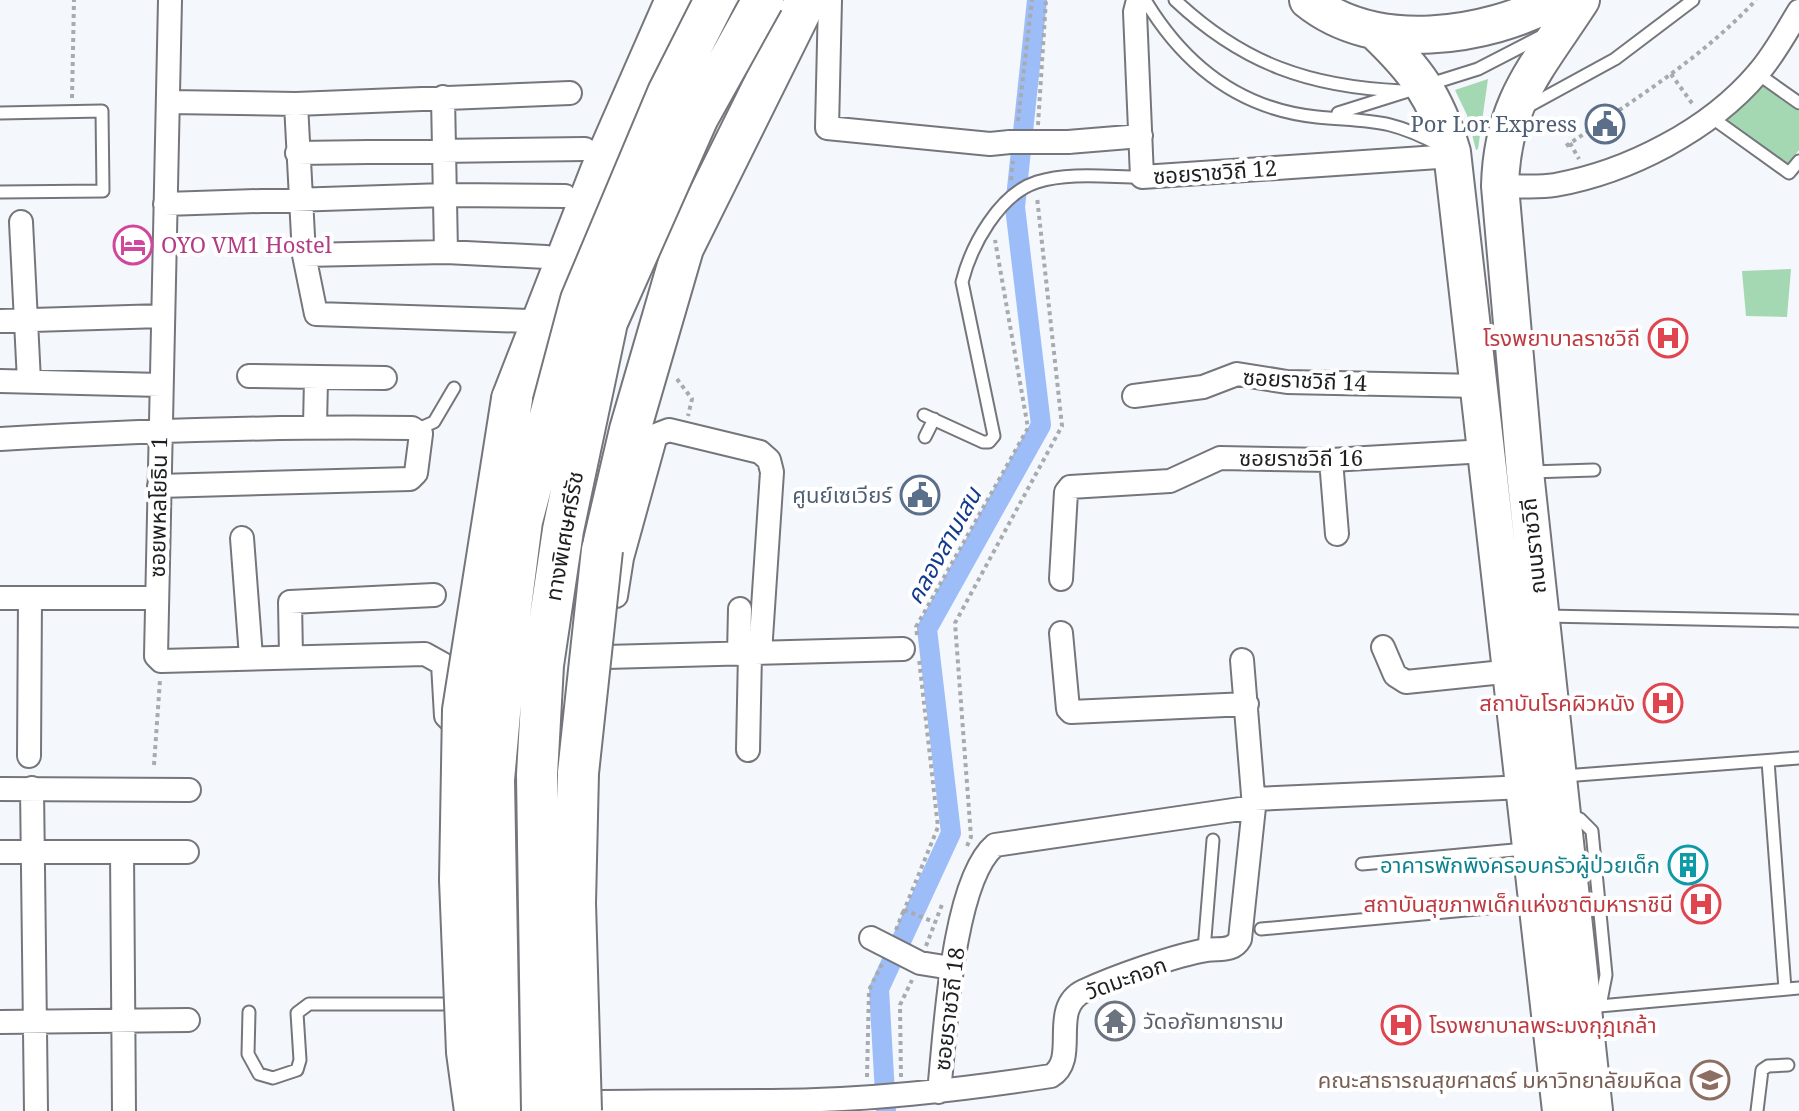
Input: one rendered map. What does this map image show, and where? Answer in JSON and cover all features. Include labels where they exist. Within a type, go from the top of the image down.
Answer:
[{"type":"highway","points":[[480,1109],[467,1052],[460,880],[463,710],[512,399],[582,210],[676,0]]},
{"type":"highway","name":"ทางพิเศษศรีรัช","points":[[542,1111],[537,775],[543,665],[563,530],[607,322],[698,117],[763,0]]},
{"type":"highway","points":[[586,1108],[575,903],[578,773],[602,550],[630,430],[683,248],[726,127],[806,0]]},
{"type":"highway","name":"ทางพิเศษศรีรัช","points":[[480,1109],[494,780],[506,646],[522,521],[581,300],[668,93],[720,12]]},
{"type":"main road","points":[[1307,3],[1375,31],[1433,34],[1568,7]]},
{"type":"main road","name":"ถนนราชวิถี","points":[[1561,1111],[1533,848],[1543,782],[1541,616],[1500,186],[1501,148],[1509,119],[1518,96],[1568,7]]},
{"type":"main road","name":"ถนนราชวิถี","points":[[1375,31],[1441,116],[1453,154],[1513,671],[1543,782],[1562,813],[1591,1007],[1594,1111]]},
{"type":"street","name":"ซอยพหลโยธิน 1","points":[[161,661],[154,649],[170,0]]},
{"type":"street","points":[[830,0],[827,128],[990,144],[1141,136]]},
{"type":"street","points":[[1138,0],[1135,12],[1142,177]]},
{"type":"street","points":[[1500,186],[1554,185],[1607,171],[1669,143],[1711,117],[1758,74],[1799,11]]},
{"type":"street","points":[[169,102],[296,104],[570,93]]},
{"type":"street","points":[[443,97],[446,252]]},
{"type":"street","points":[[296,104],[304,255],[316,314],[529,321]]},
{"type":"street","points":[[297,153],[585,149]]},
{"type":"street","name":"ซอยราชวิถี 12","points":[[1142,177],[1453,154]]},
{"type":"street","points":[[165,204],[445,195],[582,210]]},
{"type":"street","points":[[21,222],[29,381]]},
{"type":"street","points":[[304,255],[446,252],[546,257]]},
{"type":"street","points":[[0,321],[162,316]]},
{"type":"street","name":"ซอยราชวิถี 14","points":[[1134,396],[1203,387],[1237,374],[1287,382],[1479,386]]},
{"type":"street","points":[[249,376],[385,378]]},
{"type":"street","points":[[315,426],[316,379]]},
{"type":"street","points":[[0,381],[161,385]]},
{"type":"street","points":[[0,439],[315,426],[418,429],[421,434],[416,473],[410,479],[159,486]]},
{"type":"street","points":[[161,661],[425,654],[443,664],[446,716],[455,725],[582,737],[591,730],[597,714],[622,558],[656,435],[661,430],[760,452],[769,460],[772,472],[750,653],[748,750]]},
{"type":"street","name":"ซอยราชวิถี 16","points":[[1061,579],[1066,492],[1070,487],[1170,481],[1220,458],[1331,460],[1486,451]]},
{"type":"street","points":[[1331,460],[1337,534]]},
{"type":"street","points":[[242,538],[251,657]]},
{"type":"street","points":[[291,656],[290,602],[434,595]]},
{"type":"street","points":[[0,598],[156,598]]},
{"type":"street","points":[[29,756],[30,598]]},
{"type":"street","points":[[740,609],[750,653]]},
{"type":"street","points":[[1061,633],[1068,709],[1071,712],[1247,704]]},
{"type":"street","points":[[1383,647],[1395,675],[1406,682],[1513,671]]},
{"type":"street","points":[[606,657],[913,650]]},
{"type":"street","points":[[1242,660],[1254,803]]},
{"type":"street","points":[[582,737],[581,952],[586,1108]]},
{"type":"street","name":"ซอยราชวิถี 18","points":[[480,1109],[773,1101],[902,1088],[939,1092],[951,968],[964,913],[981,863],[995,845],[1254,803],[1543,782]]},
{"type":"street","points":[[32,788],[36,1111]]},
{"type":"street","points":[[0,789],[189,790]]},
{"type":"street","name":"วัดมะกอก","points":[[939,1092],[1051,1076],[1061,1065],[1066,1010],[1072,999],[1098,985],[1204,950],[1229,948],[1240,939],[1254,803]]},
{"type":"street","points":[[0,852],[187,852]]},
{"type":"street","points":[[122,852],[124,1111]]},
{"type":"street","points":[[882,949],[918,967],[951,968]]},
{"type":"street","points":[[0,1022],[188,1020]]},
{"type":"lane","points":[[1145,0],[1164,31],[1192,64],[1231,92],[1271,109],[1322,117],[1376,119],[1413,131],[1453,154]]},
{"type":"lane","points":[[1175,0],[1241,51],[1284,72],[1337,85],[1418,88]]},
{"type":"lane","points":[[1509,119],[1615,59],[1693,0]]},
{"type":"lane","points":[[1322,117],[1478,69],[1568,7]]},
{"type":"lane","points":[[704,67],[720,12]]},
{"type":"lane","points":[[1758,74],[1799,103]]},
{"type":"lane","points":[[649,96],[726,127]]},
{"type":"lane","points":[[0,113],[102,111],[103,191],[0,192]]},
{"type":"lane","points":[[1711,117],[1789,173],[1799,161]]},
{"type":"lane","name":"ซอยราชวิถี 12","points":[[925,437],[929,417],[983,442],[989,442],[994,436],[962,282],[968,256],[992,219],[1021,191],[1036,182],[1057,178],[1142,177]]},
{"type":"lane","points":[[418,429],[434,422],[454,388]]},
{"type":"lane","points":[[1525,472],[1594,470]]},
{"type":"lane","points":[[1541,616],[1799,621]]},
{"type":"lane","points":[[1543,782],[1799,758]]},
{"type":"lane","points":[[1768,761],[1785,989]]},
{"type":"lane","points":[[1204,950],[1213,840]]},
{"type":"lane","points":[[1362,864],[1533,848]]},
{"type":"lane","points":[[1261,929],[1540,904]]},
{"type":"lane","points":[[1591,1007],[1799,988]]},
{"type":"lane","points":[[249,1012],[248,1054],[259,1074],[273,1078],[297,1070],[300,1060],[297,1013],[309,1004],[460,1004]]},
{"type":"lane","points":[[1757,1111],[1762,1070],[1768,1066],[1788,1065]]},
{"type":"path","points":[[71,111],[74,0]]},
{"type":"path","points":[[1011,182],[1032,0]]},
{"type":"path","points":[[1038,138],[1046,0]]},
{"type":"path","points":[[1581,163],[1568,144],[1724,33],[1756,0]]},
{"type":"path","points":[[1671,73],[1692,104]]},
{"type":"path","points":[[965,851],[971,837],[955,623],[1062,426],[1036,182]]},
{"type":"path","points":[[947,893],[934,922],[903,911],[938,827],[913,650],[916,627],[1028,428],[992,219]]},
{"type":"path","points":[[677,379],[692,399]]},
{"type":"path","points":[[154,765],[161,661]]},
{"type":"path","points":[[867,1092],[869,990],[882,949]]},
{"type":"path","points":[[902,1088],[900,1005],[918,967]]},
{"type":"green space","points":[[1488,79],[1476,150],[1467,115],[1455,90]]},
{"type":"green space","points":[[1759,82],[1799,111],[1799,150],[1788,164],[1724,119]]},
{"type":"green space","points":[[1791,269],[1787,317],[1746,316],[1742,271]]},
{"type":"waterway","name":"คลองสามเสน","points":[[886,1111],[879,989],[951,833],[927,629],[1041,425],[1015,207],[1037,0]]},
{"type":"place","name":"Por Lor Express","points":[[1605,124]]},
{"type":"place","name":"OYO VM1 Hostel","points":[[133,245]]},
{"type":"place","name":"โรงพยาบาลราชวิถี","points":[[1668,338]]},
{"type":"place","name":"ศูนย์เซเวียร์","points":[[920,495]]},
{"type":"place","name":"สถาบันโรคผิวหนัง","points":[[1663,703]]},
{"type":"place","name":"อาคารพักพิงครอบครัวผู้ป่วยเด็ก","points":[[1688,865]]},
{"type":"place","name":"สถาบันสุขภาพเด็กแห่งชาติมหาราชินี","points":[[1701,904]]},
{"type":"place","name":"วัดอภัยทายาราม","points":[[1115,1021]]},
{"type":"place","name":"โรงพยาบาลพระมงกุฎเกล้า","points":[[1401,1025]]},
{"type":"place","name":"คณะสาธารณสุขศาสตร์ มหาวิทยาลัยมหิดล","points":[[1710,1080]]}]
